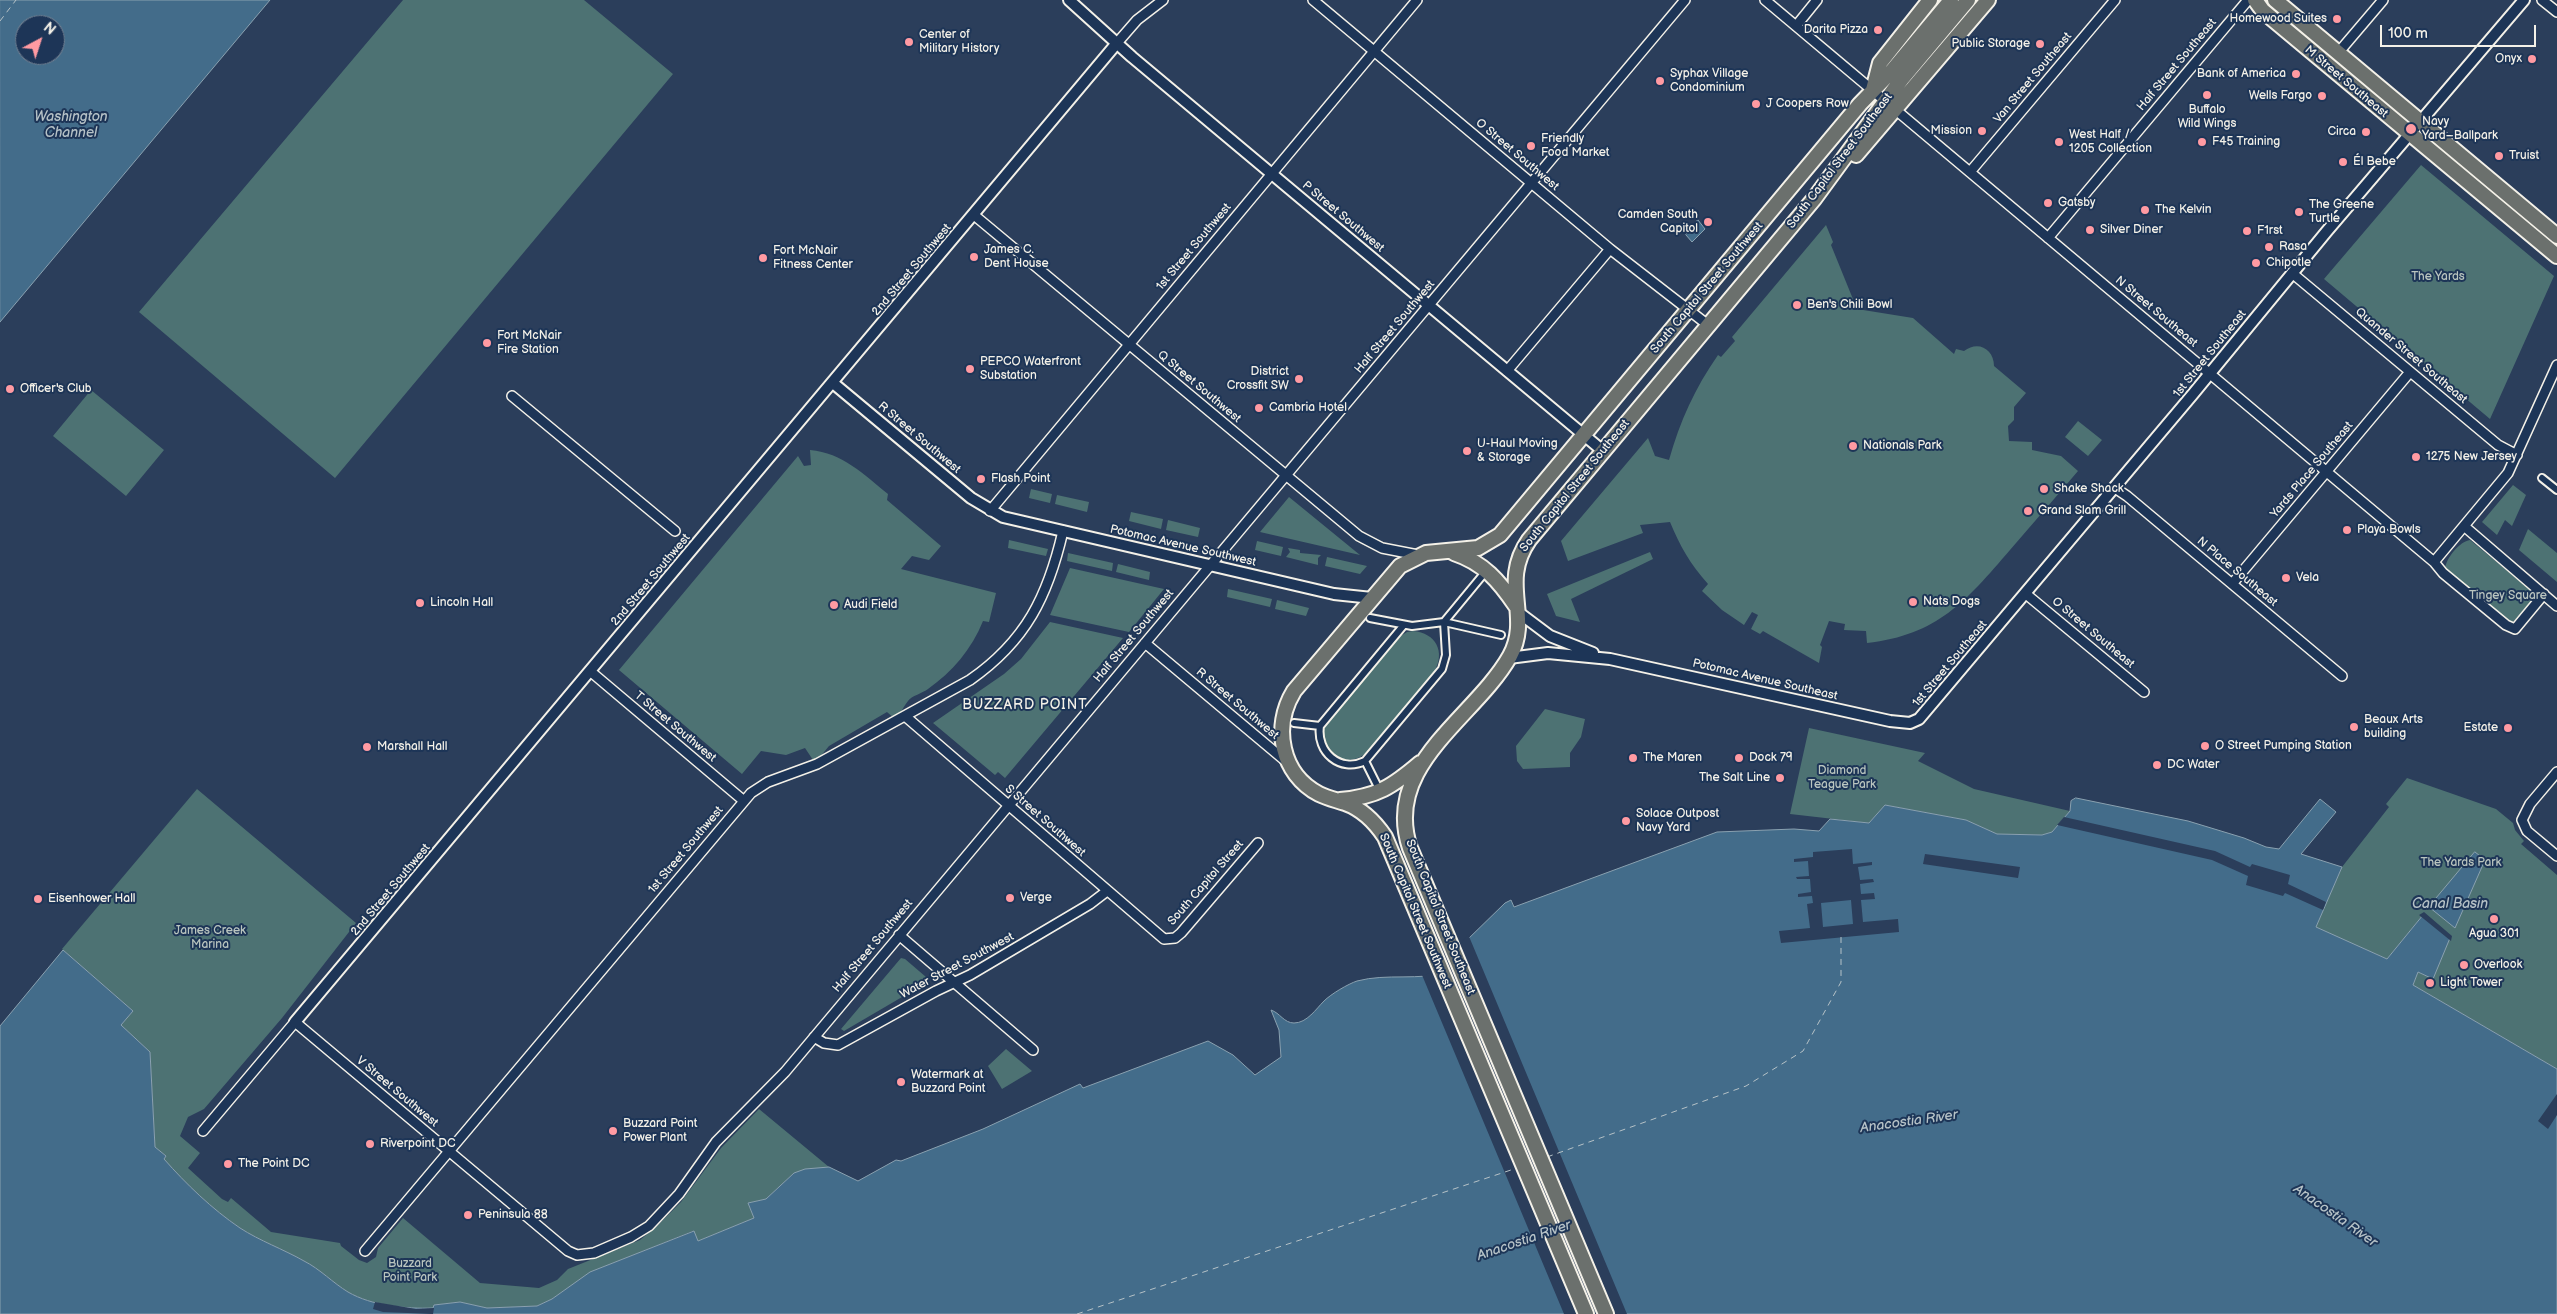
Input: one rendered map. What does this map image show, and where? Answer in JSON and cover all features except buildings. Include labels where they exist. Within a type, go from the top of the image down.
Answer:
[{"type":"main road","points":[[1873,91],[1880,63],[1930,0]]},
{"type":"main road","name":"South Capitol Street Southwest","points":[[1586,1314],[1389,844],[1380,830],[1360,810],[1310,789],[1298,777],[1289,765],[1283,748],[1281,732],[1284,713],[1290,698],[1400,566],[1420,555],[1478,548],[1496,538],[1951,0]]},
{"type":"main road","name":"South Capitol Street Southeast","points":[[1606,1314],[1407,839],[1404,816],[1407,794],[1424,759],[1509,658],[1516,638],[1518,609],[1515,575],[1517,561],[1522,550],[1814,199],[1845,169],[1968,0]]},
{"type":"main road","points":[[1890,106],[1988,0]]},
{"type":"main road","name":"M Street Southeast","points":[[2255,0],[2263,11],[2557,256]]},
{"type":"main road","name":"M Street Southeast","points":[[2275,0],[2557,236]]},
{"type":"main road","name":"South Capitol Street Southwest","points":[[1449,551],[1469,558],[1488,570],[1518,609]]},
{"type":"main road","points":[[1337,800],[1364,797],[1381,792],[1395,784],[1424,759]]},
{"type":"street","name":"P Street Southwest","points":[[1069,0],[1272,174],[1603,451]]},
{"type":"street","points":[[1117,43],[1137,20],[1163,0]]},
{"type":"street","name":"O Street Southwest","points":[[1313,0],[1532,184],[1708,325]]},
{"type":"street","name":"1st Street Southwest","points":[[990,511],[1417,0]]},
{"type":"street","name":"Half Street Southwest","points":[[577,1255],[594,1253],[631,1237],[657,1219],[679,1194],[716,1142],[778,1079],[814,1037],[1685,0]]},
{"type":"street","name":"N Street Southeast","points":[[1765,0],[2434,562],[2440,570],[2506,626],[2515,629],[2544,594]]},
{"type":"street","points":[[1796,26],[1817,0]]},
{"type":"street","name":"Van Street Southeast","points":[[1970,172],[2114,0]]},
{"type":"street","name":"Half Street Southeast","points":[[2048,238],[2248,0]]},
{"type":"street","points":[[2338,53],[2383,0]]},
{"type":"street","name":"1st Street Southeast","points":[[1915,722],[1927,713],[2292,273],[2524,0]]},
{"type":"street","points":[[2542,0],[2557,12]]},
{"type":"street","name":"2nd Street Southwest","points":[[203,1132],[1117,43]]},
{"type":"street","name":"Q Street Southwest","points":[[974,215],[1369,543],[1395,552],[1420,555]]},
{"type":"street","points":[[1507,371],[1610,248]]},
{"type":"street","name":"Quander Street Southeast","points":[[2292,273],[2498,445],[2516,455]]},
{"type":"street","points":[[2434,562],[2504,478],[2557,365]]},
{"type":"street","name":"Yards Place Southeast","points":[[2232,584],[2410,372]]},
{"type":"street","name":"R Street Southwest","points":[[833,383],[971,498],[990,511]]},
{"type":"street","points":[[512,396],[675,531]]},
{"type":"street","points":[[2542,478],[2557,490]]},
{"type":"street","name":"N Place Southeast","points":[[2115,488],[2342,676]]},
{"type":"street","name":"Potomac Avenue Southwest","points":[[990,511],[1021,522],[1334,594],[1372,598]]},
{"type":"street","points":[[2464,526],[2557,606]]},
{"type":"street","name":"1st Street Southwest","points":[[365,1251],[744,801],[762,785],[818,764],[979,673],[1022,630],[1035,613],[1049,583],[1063,531]]},
{"type":"street","points":[[1403,626],[1320,726],[1321,744],[1332,760],[1350,765],[1365,761],[1442,669],[1446,655],[1444,622],[1482,576]]},
{"type":"street","name":"O Street Southeast","points":[[2026,594],[2144,692]]},
{"type":"street","name":"Potomac Avenue Southeast","points":[[1518,609],[1543,632],[1558,640],[1610,659]]},
{"type":"street","points":[[1370,618],[1403,626],[1444,622],[1501,635]]},
{"type":"street","name":"R Street Southwest","points":[[1145,643],[1289,765]]},
{"type":"street","name":"Potomac Avenue Southeast","points":[[1509,658],[1548,653],[1610,659],[1890,721],[1915,722]]},
{"type":"street","name":"T Street Southwest","points":[[590,671],[744,801]]},
{"type":"street","name":"S Street Southwest","points":[[905,716],[1107,891],[1161,936],[1171,939]]},
{"type":"street","points":[[1294,723],[1320,726]]},
{"type":"street","points":[[1365,761],[1377,785]]},
{"type":"street","points":[[2557,772],[2525,811],[2522,823],[2526,831],[2557,856]]},
{"type":"street","name":"South Capitol Street","points":[[1171,939],[1181,932],[1258,843]]},
{"type":"street","name":"Water Street Southwest","points":[[814,1037],[824,1043],[838,1045],[955,982],[1090,904],[1107,891]]},
{"type":"street","points":[[899,935],[1033,1050]]},
{"type":"street","name":"V Street Southwest","points":[[295,1022],[568,1251],[577,1255]]},
{"type":"green space","points":[[403,0],[584,0],[673,74],[335,478],[139,312]]},
{"type":"green space","name":"The Yards","points":[[2421,165],[2554,276],[2490,419],[2324,279]]},
{"type":"green space","name":"Nationals Park","points":[[1826,225],[1833,242],[1831,245],[1857,309],[1913,318],[1954,354],[1956,349],[1964,351],[1975,346],[1984,348],[1991,355],[1994,366],[2026,393],[2014,407],[2014,420],[2008,426],[2009,441],[2032,442],[2032,450],[2061,456],[2078,471],[1979,585],[1949,613],[1932,624],[1913,632],[1892,639],[1867,643],[1866,631],[1844,630],[1845,624],[1829,621],[1820,645],[1822,647],[1819,663],[1763,631],[1760,634],[1751,629],[1758,615],[1752,612],[1744,625],[1722,610],[1702,591],[1708,584],[1686,554],[1670,522],[1640,525],[1643,533],[1568,561],[1561,541],[1648,438],[1655,456],[1669,460],[1689,405],[1718,355],[1721,357],[1735,341],[1732,337]]},
{"type":"green space","points":[[91,390],[164,450],[126,496],[53,436]]},
{"type":"green space","points":[[2078,421],[2102,440],[2088,456],[2065,437]]},
{"type":"green space","name":"Audi Field","points":[[810,450],[833,455],[861,472],[888,494],[887,500],[941,546],[929,560],[912,556],[901,569],[996,593],[989,622],[983,621],[973,641],[960,659],[937,682],[910,699],[895,719],[887,712],[829,746],[815,763],[805,748],[786,755],[761,751],[742,774],[619,670],[798,456],[804,466],[811,465]]},
{"type":"green space","points":[[2513,485],[2526,495],[2512,526],[2505,520],[2497,535],[2482,522]]},
{"type":"green space","points":[[1031,489],[1052,494],[1050,503],[1029,498]]},
{"type":"green space","points":[[1057,495],[1089,502],[1087,512],[1055,504]]},
{"type":"green space","points":[[1289,497],[1360,555],[1260,532]]},
{"type":"green space","points":[[1131,512],[1163,519],[1161,529],[1129,521]]},
{"type":"green space","points":[[1168,520],[1200,528],[1198,537],[1166,530]]},
{"type":"green space","points":[[2528,529],[2557,553],[2557,582],[2519,550]]},
{"type":"green space","points":[[1009,540],[1048,549],[1046,556],[1008,548]]},
{"type":"green space","name":"Tingey Square","points":[[2470,540],[2533,592],[2532,601],[2513,622],[2509,622],[2445,570],[2454,551]]},
{"type":"green space","points":[[1257,541],[1283,547],[1281,556],[1255,550]]},
{"type":"green space","points":[[1288,548],[1300,550],[1300,553],[1321,555],[1318,558],[1318,565],[1286,557],[1290,552]]},
{"type":"green space","points":[[1650,552],[1653,559],[1571,599],[1580,622],[1556,616],[1547,594]]},
{"type":"green space","points":[[1068,553],[1113,563],[1112,571],[1067,561]]},
{"type":"green space","points":[[1327,557],[1367,566],[1360,574],[1325,566]]},
{"type":"green space","points":[[1118,564],[1150,572],[1149,580],[1116,572]]},
{"type":"green space","points":[[1070,568],[1164,589],[1129,632],[1050,615]]},
{"type":"green space","points":[[1228,589],[1272,599],[1270,607],[1227,597]]},
{"type":"green space","points":[[1277,600],[1309,608],[1306,616],[1275,609]]},
{"type":"green space","points":[[1050,622],[1123,638],[1005,778],[998,772],[995,775],[933,723],[1004,674],[1021,659]]},
{"type":"green space","points":[[1413,631],[1428,635],[1437,645],[1439,657],[1434,672],[1365,754],[1356,759],[1347,760],[1331,754],[1326,747],[1324,739],[1324,730],[1328,720],[1396,639],[1407,632]]},
{"type":"green space","points":[[1545,709],[1585,719],[1581,737],[1570,753],[1570,767],[1523,769],[1517,761],[1516,746]]},
{"type":"green space","name":"Diamond Teague Park","points":[[1809,728],[1925,753],[1918,761],[1974,789],[2070,811],[2052,832],[2042,835],[1997,834],[1966,820],[1885,805],[1869,823],[1790,814]]},
{"type":"green space","name":"The Yards Park","points":[[2407,778],[2496,809],[2513,823],[2515,830],[2524,841],[2521,844],[2557,875],[2557,1069],[2413,985],[2418,972],[2433,979],[2423,915],[2387,959],[2315,927],[2342,867],[2389,807],[2386,804]]},
{"type":"green space","name":"James Creek Marina","points":[[197,789],[356,923],[282,1018],[204,1109],[188,1117],[180,1136],[200,1153],[188,1168],[222,1199],[228,1202],[231,1198],[271,1232],[340,1243],[341,1246],[359,1260],[367,1263],[376,1257],[378,1248],[403,1218],[480,1283],[539,1288],[557,1280],[568,1269],[640,1240],[681,1202],[721,1148],[759,1109],[829,1167],[794,1173],[766,1199],[748,1203],[754,1218],[698,1241],[693,1231],[591,1272],[552,1299],[537,1306],[487,1308],[460,1302],[434,1305],[434,1308],[423,1308],[401,1307],[368,1301],[348,1292],[310,1264],[248,1233],[219,1213],[200,1196],[163,1159],[166,1156],[155,1147],[150,1052],[121,1025],[133,1011],[62,949]]},
{"type":"green space","points":[[901,958],[905,959],[926,977],[926,983],[844,1031],[841,1029]]},
{"type":"green space","points":[[1006,1049],[1032,1071],[1002,1089],[988,1066]]},
{"type":"water","name":"Washington Channel","points":[[0,0],[270,0],[0,322]]},
{"type":"water","points":[[1698,220],[1705,229],[1692,242],[1686,235]]},
{"type":"water","name":"Anacostia River","points":[[2076,798],[2188,821],[2244,838],[2266,847],[2279,849],[2320,799],[2336,812],[2301,854],[2342,867],[2316,927],[2387,959],[2423,915],[2450,938],[2433,979],[2418,972],[2413,985],[2557,1069],[2557,1314],[0,1314],[0,1026],[63,950],[133,1011],[121,1025],[150,1052],[155,1147],[166,1156],[164,1159],[190,1187],[230,1221],[255,1237],[310,1264],[348,1292],[368,1301],[389,1306],[412,1308],[433,1308],[434,1305],[460,1302],[487,1308],[537,1306],[552,1299],[590,1272],[694,1231],[698,1241],[754,1218],[748,1203],[766,1199],[794,1173],[805,1169],[829,1167],[858,1181],[896,1160],[901,1161],[983,1129],[1080,1084],[1083,1088],[1208,1041],[1233,1055],[1255,1075],[1281,1057],[1279,1030],[1271,1010],[1291,1023],[1299,1022],[1311,1015],[1331,995],[1357,981],[1380,977],[1438,975],[1449,972],[1465,942],[1505,903],[1511,900],[1514,907],[1717,832],[1794,829],[1819,831],[1830,819],[1869,823],[1885,805],[1966,820],[1997,834],[2042,835],[2052,832],[2070,811],[2071,801]]},
{"type":"water","name":"Canal Basin","points":[[2475,852],[2485,860],[2455,928],[2429,907]]},
{"type":"pier","points":[[2064,817],[2215,851],[2250,867],[2252,864],[2290,875],[2288,884],[2326,902],[2323,910],[2285,893],[2283,896],[2246,885],[2248,876],[2212,860],[2057,825]]},
{"type":"pier","points":[[1852,849],[1853,864],[1872,862],[1872,865],[1858,867],[1860,880],[1873,879],[1874,882],[1860,884],[1861,894],[1874,893],[1875,899],[1861,900],[1863,922],[1898,919],[1899,932],[1781,943],[1779,931],[1810,928],[1807,904],[1813,903],[1812,896],[1798,897],[1798,894],[1811,892],[1810,879],[1797,879],[1796,877],[1809,876],[1808,861],[1794,862],[1794,859],[1813,857],[1813,852]],"holes":[[[1851,900],[1853,924],[1823,927],[1821,903]]]},
{"type":"pier","points":[[1925,854],[2020,867],[2018,878],[1923,864]]},
{"type":"pier","points":[[2424,912],[2452,936],[2451,941],[2419,915]]},
{"type":"pier","points":[[1468,934],[1627,1314],[1564,1314],[1422,975],[1448,970],[1456,951]]},
{"type":"pier","points":[[2557,1094],[2557,1115],[2548,1129],[2538,1121]]},
{"type":"pier","points":[[375,1302],[416,1309],[434,1308],[433,1314],[383,1312],[373,1309]]},
{"type":"ferry route","points":[[0,21],[16,0]]},
{"type":"ferry route","points":[[1547,1157],[1746,1086],[1803,1051],[1841,982],[1841,937]]},
{"type":"ferry route","points":[[1077,1314],[1517,1168]]},
{"type":"place","name":"Homewood Suites","points":[[2337,19]]},
{"type":"place","name":"Darita Pizza","points":[[1878,30]]},
{"type":"place","name":"Center of Military History","points":[[909,42]]},
{"type":"place","name":"Public Storage","points":[[2040,44]]},
{"type":"place","name":"Onyx","points":[[2532,59]]},
{"type":"place","name":"Bank of America","points":[[2296,74]]},
{"type":"place","name":"Syphax Village Condominium","points":[[1660,81]]},
{"type":"place","name":"Buffalo Wild Wings","points":[[2207,95]]},
{"type":"place","name":"Wells Fargo","points":[[2322,96]]},
{"type":"place","name":"J Coopers Row","points":[[1756,104]]},
{"type":"place","name":"Navy Yard–Ballpark","points":[[2411,129]]},
{"type":"place","name":"Mission","points":[[1982,131]]},
{"type":"place","name":"Circa","points":[[2366,132]]},
{"type":"place","name":"West Half / 1205 Collection","points":[[2059,142]]},
{"type":"place","name":"F45 Training","points":[[2202,142]]},
{"type":"place","name":"Friendly Food Market","points":[[1531,146]]},
{"type":"place","name":"Truist","points":[[2499,156]]},
{"type":"place","name":"Él Bebe","points":[[2343,162]]},
{"type":"place","name":"Gatsby","points":[[2048,203]]},
{"type":"place","name":"The Kelvin","points":[[2145,210]]},
{"type":"place","name":"The Greene Turtle","points":[[2299,212]]},
{"type":"place","name":"Camden South Capitol","points":[[1708,222]]},
{"type":"place","name":"Silver Diner","points":[[2090,230]]},
{"type":"place","name":"F1rst","points":[[2247,231]]},
{"type":"place","name":"Rasa","points":[[2269,247]]},
{"type":"place","name":"James C. Dent House","points":[[974,257]]},
{"type":"place","name":"Fort McNair Fitness Center","points":[[763,258]]},
{"type":"place","name":"Chipotle","points":[[2256,263]]},
{"type":"place","name":"Ben's Chili Bowl","points":[[1797,305]]},
{"type":"place","name":"Fort McNair Fire Station","points":[[487,343]]},
{"type":"place","name":"PEPCO Waterfront Substation","points":[[970,369]]},
{"type":"place","name":"District Crossfit SW","points":[[1299,379]]},
{"type":"place","name":"Officer's Club","points":[[10,389]]},
{"type":"place","name":"Cambria Hotel","points":[[1259,408]]},
{"type":"place","name":"Nationals Park","points":[[1853,446]]},
{"type":"place","name":"U-Haul Moving & Storage","points":[[1467,451]]},
{"type":"place","name":"1275 New Jersey","points":[[2416,457]]},
{"type":"place","name":"Flash Point","points":[[981,479]]},
{"type":"place","name":"Shake Shack","points":[[2044,489]]},
{"type":"place","name":"Grand Slam Grill","points":[[2028,511]]},
{"type":"place","name":"Playa Bowls","points":[[2347,530]]},
{"type":"place","name":"Vela","points":[[2286,578]]},
{"type":"place","name":"Nats Dogs","points":[[1913,602]]},
{"type":"place","name":"Lincoln Hall","points":[[420,603]]},
{"type":"place","name":"Audi Field","points":[[834,605]]},
{"type":"place","name":"Beaux Arts building","points":[[2354,727]]},
{"type":"place","name":"Estate","points":[[2508,728]]},
{"type":"place","name":"O Street Pumping Station","points":[[2205,746]]},
{"type":"place","name":"Marshall Hall","points":[[367,747]]},
{"type":"place","name":"The Maren","points":[[1633,758]]},
{"type":"place","name":"Dock 79","points":[[1739,758]]},
{"type":"place","name":"DC Water","points":[[2157,765]]},
{"type":"place","name":"The Salt Line","points":[[1780,778]]},
{"type":"place","name":"Solace Outpost Navy Yard","points":[[1626,821]]},
{"type":"place","name":"Verge","points":[[1010,898]]},
{"type":"place","name":"Eisenhower Hall","points":[[38,899]]},
{"type":"place","name":"Agua 301","points":[[2494,919]]},
{"type":"place","name":"Overlook","points":[[2464,965]]},
{"type":"place","name":"Light Tower","points":[[2430,983]]},
{"type":"place","name":"Watermark at Buzzard Point","points":[[901,1082]]},
{"type":"place","name":"Buzzard Point Power Plant","points":[[613,1131]]},
{"type":"place","name":"Riverpoint DC","points":[[370,1144]]},
{"type":"place","name":"The Point DC","points":[[228,1164]]},
{"type":"place","name":"Peninsula 88","points":[[468,1215]]},
{"type":"district","name":"BUZZARD POINT","points":[[1025,705]]},
{"type":"park label","name":"Buzzard Point Park","points":[[410,1271]]}]
